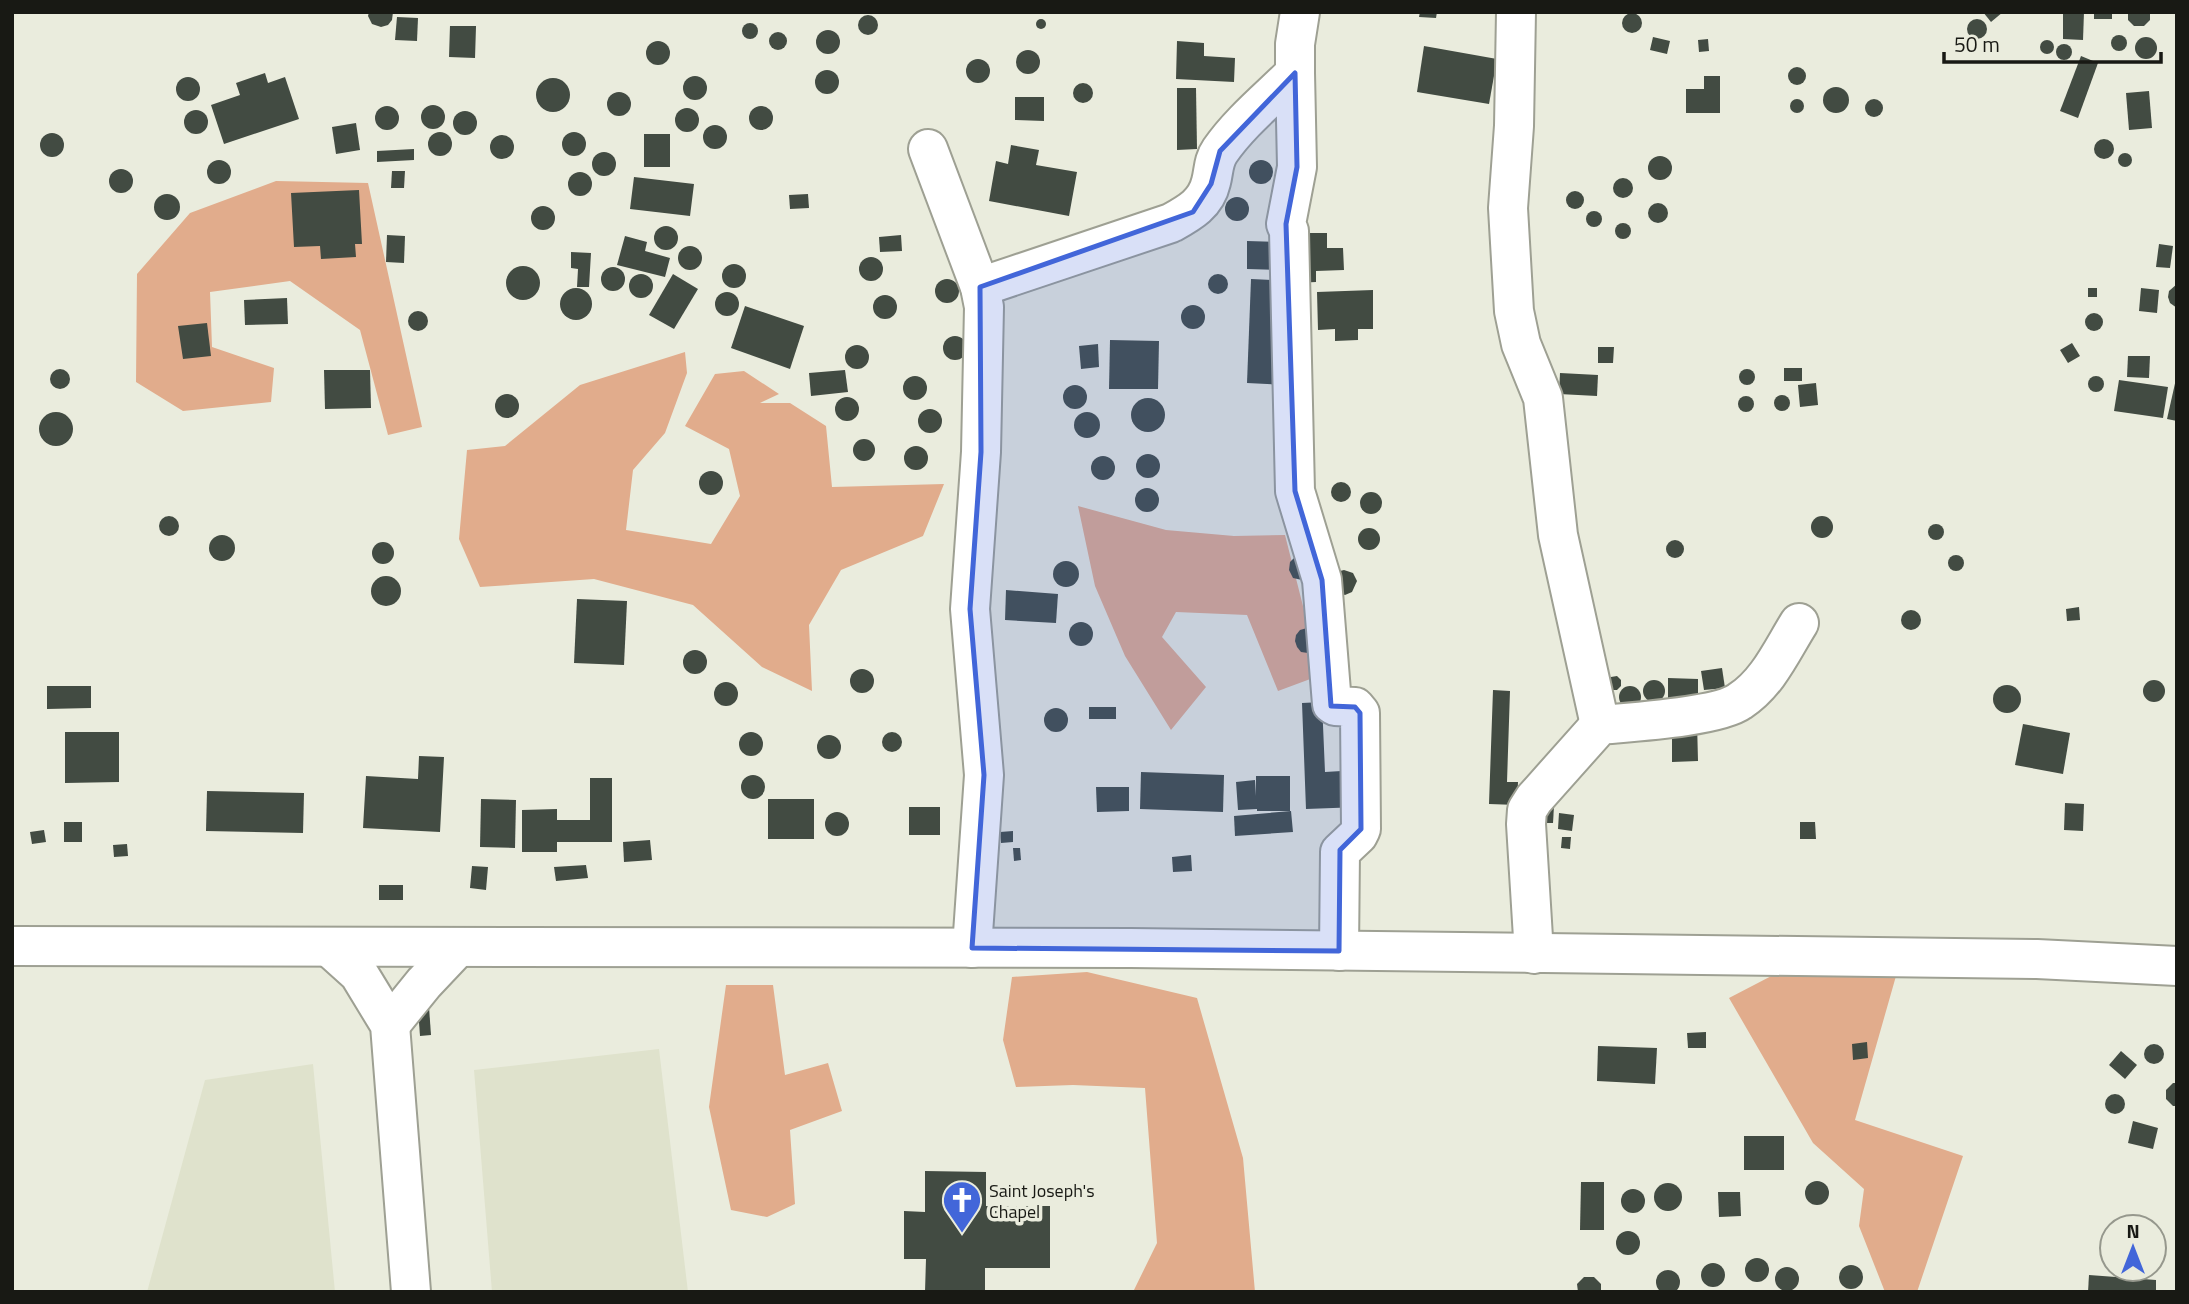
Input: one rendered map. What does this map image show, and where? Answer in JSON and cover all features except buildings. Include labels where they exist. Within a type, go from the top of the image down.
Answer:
[{"type":"street","points":[[1300,12],[1295,44],[1297,167],[1286,224],[1289,231],[1295,491],[1322,580],[1332,704],[1355,707],[1360,713],[1361,829],[1340,852],[1339,951]]},
{"type":"street","points":[[1516,12],[1514,126],[1508,208],[1514,311],[1521,344],[1543,398],[1558,535],[1601,725]]},
{"type":"street","points":[[980,287],[1171,223],[1193,212],[1211,184],[1214,162],[1220,151],[1295,73]]},
{"type":"street","points":[[928,149],[980,287],[984,307],[981,452],[970,609],[984,775],[972,948]]},
{"type":"street","points":[[1534,954],[1526,824],[1527,810],[1534,799],[1601,725],[1693,714],[1726,708],[1740,702],[1768,675],[1799,623]]},
{"type":"street","points":[[12,946],[1339,951],[2037,959],[2177,967]]},
{"type":"street","points":[[329,947],[359,974],[390,1025],[411,1292]]},
{"type":"street","points":[[390,1025],[458,947]]},
{"type":"highlighted area","points":[[1295,73],[1297,167],[1286,224],[1295,491],[1322,580],[1331,706],[1355,707],[1360,713],[1361,829],[1340,850],[1339,951],[972,948],[984,775],[970,609],[981,452],[980,287],[1193,212],[1211,184],[1220,151]]},
{"type":"shaded area","points":[[276,181],[368,183],[422,427],[388,435],[360,330],[290,281],[210,292],[212,347],[274,368],[271,402],[183,411],[136,382],[137,274],[190,213]]},
{"type":"shaded area","points":[[685,352],[687,373],[665,433],[633,470],[626,530],[711,544],[740,496],[729,449],[685,426],[715,374],[744,371],[779,394],[760,403],[790,403],[826,426],[832,487],[944,484],[923,536],[841,570],[809,625],[812,691],[762,667],[693,605],[594,579],[480,587],[459,539],[467,450],[505,446],[580,385]]},
{"type":"shaded area","points":[[1078,506],[1166,530],[1234,536],[1285,535],[1305,614],[1313,678],[1278,691],[1247,615],[1176,612],[1162,637],[1206,687],[1171,730],[1125,656],[1095,586]]},
{"type":"shaded area","points":[[1787,968],[1898,969],[1855,1120],[1963,1156],[1917,1292],[1885,1292],[1859,1226],[1864,1189],[1813,1143],[1729,998]]},
{"type":"shaded area","points":[[1087,972],[1197,998],[1243,1158],[1255,1292],[1133,1292],[1157,1243],[1145,1088],[1073,1085],[1016,1087],[1003,1040],[1012,977]]},
{"type":"shaded area","points":[[726,985],[773,985],[785,1075],[828,1063],[842,1111],[790,1130],[795,1204],[767,1217],[731,1210],[709,1107]]},
{"type":"shaded area","points":[[659,1049],[688,1292],[492,1292],[474,1070]]},
{"type":"shaded area","points":[[313,1064],[335,1292],[147,1292],[205,1080]]},
{"type":"place","name":"Saint Joseph's Chapel","points":[[962,1234]]}]
